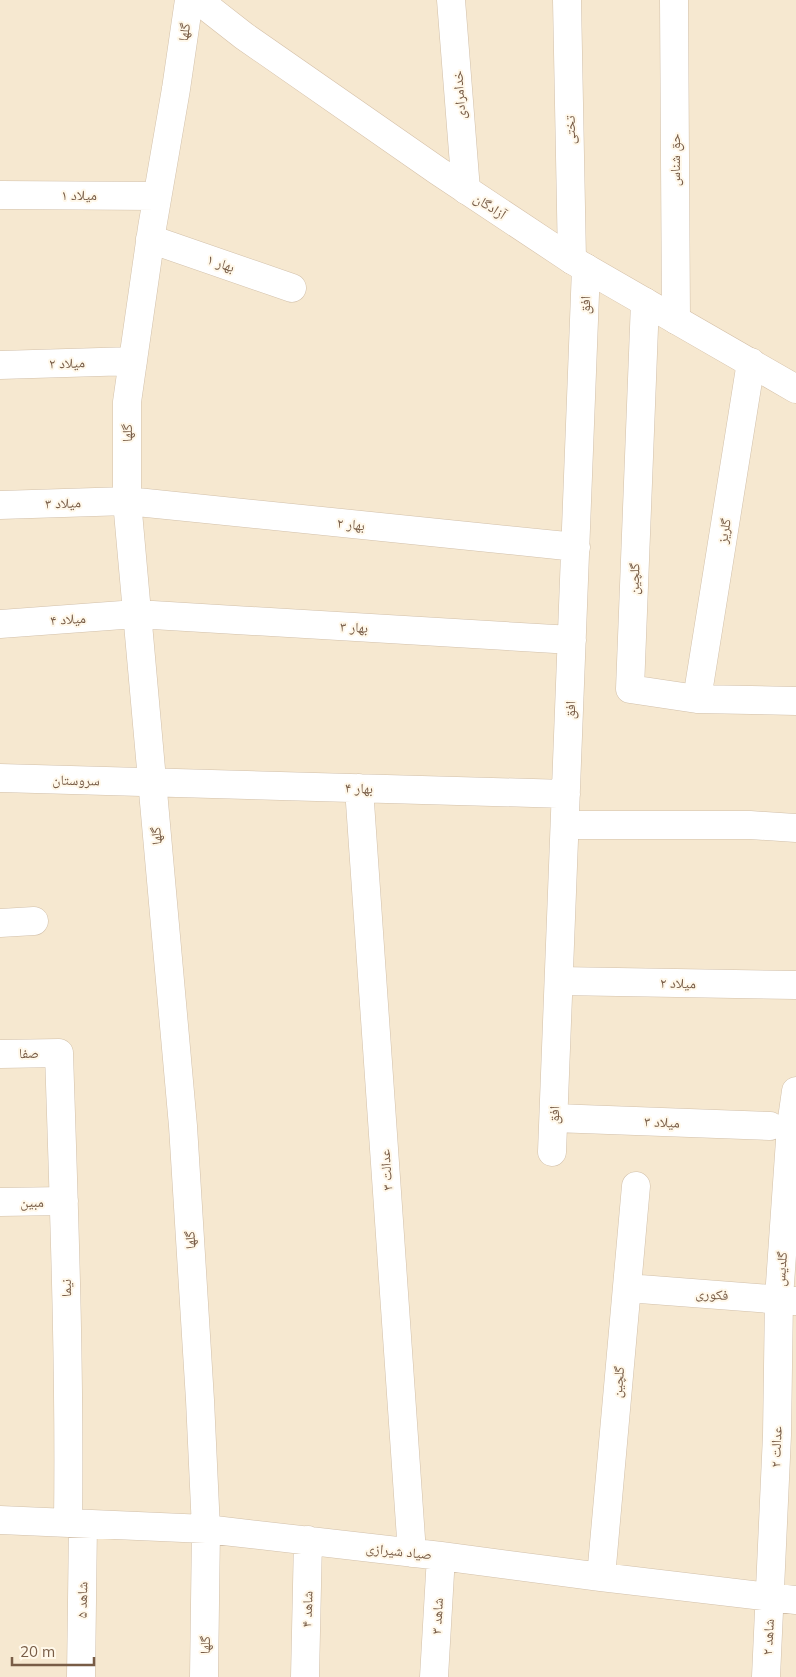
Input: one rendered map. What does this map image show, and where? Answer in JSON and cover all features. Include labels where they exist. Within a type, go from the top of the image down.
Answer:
[{"type":"street","name":"گلها","points":[[189,0],[150,239],[133,361],[128,402],[127,501],[183,1126],[206,1529],[204,1677]]},
{"type":"street","name":"آزادگان","points":[[198,0],[244,36],[466,190],[580,264],[796,389]]},
{"type":"street","name":"خدامرادی","points":[[451,0],[466,190]]},
{"type":"street","name":"تختی","points":[[567,0],[580,264]]},
{"type":"street","name":"حق شناس","points":[[674,0],[676,320]]},
{"type":"street","name":"میلاد ۱","points":[[0,195],[158,196]]},
{"type":"street","name":"بهار ۱","points":[[150,239],[292,288]]},
{"type":"street","name":"افق","points":[[552,1152],[576,547],[580,264]]},
{"type":"street","name":"گلچین","points":[[645,302],[630,689],[697,699],[796,702]]},
{"type":"street","name":"میلاد ۲","points":[[0,365],[133,361]]},
{"type":"street","name":"گلریز","points":[[697,699],[751,362]]},
{"type":"street","name":"بهار ۲","points":[[127,501],[576,547]]},
{"type":"street","name":"میلاد ۳","points":[[0,505],[127,501]]},
{"type":"street","name":"میلاد ۴","points":[[0,624],[136,614]]},
{"type":"street","name":"بهار ۳","points":[[136,614],[572,640]]},
{"type":"street","name":"سروستان","points":[[0,778],[151,782]]},
{"type":"street","name":"بهار ۴","points":[[151,782],[566,794]]},
{"type":"street","name":"عدالت ۳","points":[[359,788],[412,1553]]},
{"type":"street","points":[[565,825],[750,825],[796,828]]},
{"type":"street","points":[[0,922],[34,921]]},
{"type":"street","name":"میلاد ۲","points":[[559,980],[796,985]]},
{"type":"street","name":"صفا","points":[[0,1054],[59,1052]]},
{"type":"street","name":"نیما","points":[[59,1052],[69,1433],[76,1523]]},
{"type":"street","name":"گلدیس","points":[[788,1299],[786,1126],[796,1091]]},
{"type":"street","name":"میلاد ۳","points":[[554,1118],[786,1126]]},
{"type":"street","name":"گلچین","points":[[601,1577],[636,1186]]},
{"type":"street","name":"مبین","points":[[0,1202],[64,1201]]},
{"type":"street","name":"فکوری","points":[[627,1288],[788,1299]]},
{"type":"street","name":"عدالت ۲","points":[[783,1598],[788,1299]]},
{"type":"street","name":"صیاد شیرازی","points":[[0,1520],[206,1529],[783,1598]]},
{"type":"street","name":"شاهد ۵","points":[[76,1523],[81,1677]]},
{"type":"street","name":"شاهد ۴","points":[[305,1677],[308,1540]]},
{"type":"street","name":"شاهد ۳","points":[[434,1677],[441,1556]]},
{"type":"street","name":"شاهد ۲","points":[[766,1677],[783,1598]]},
{"type":"shaded area","points":[[0,0],[796,0],[796,1677],[0,1677]]}]
